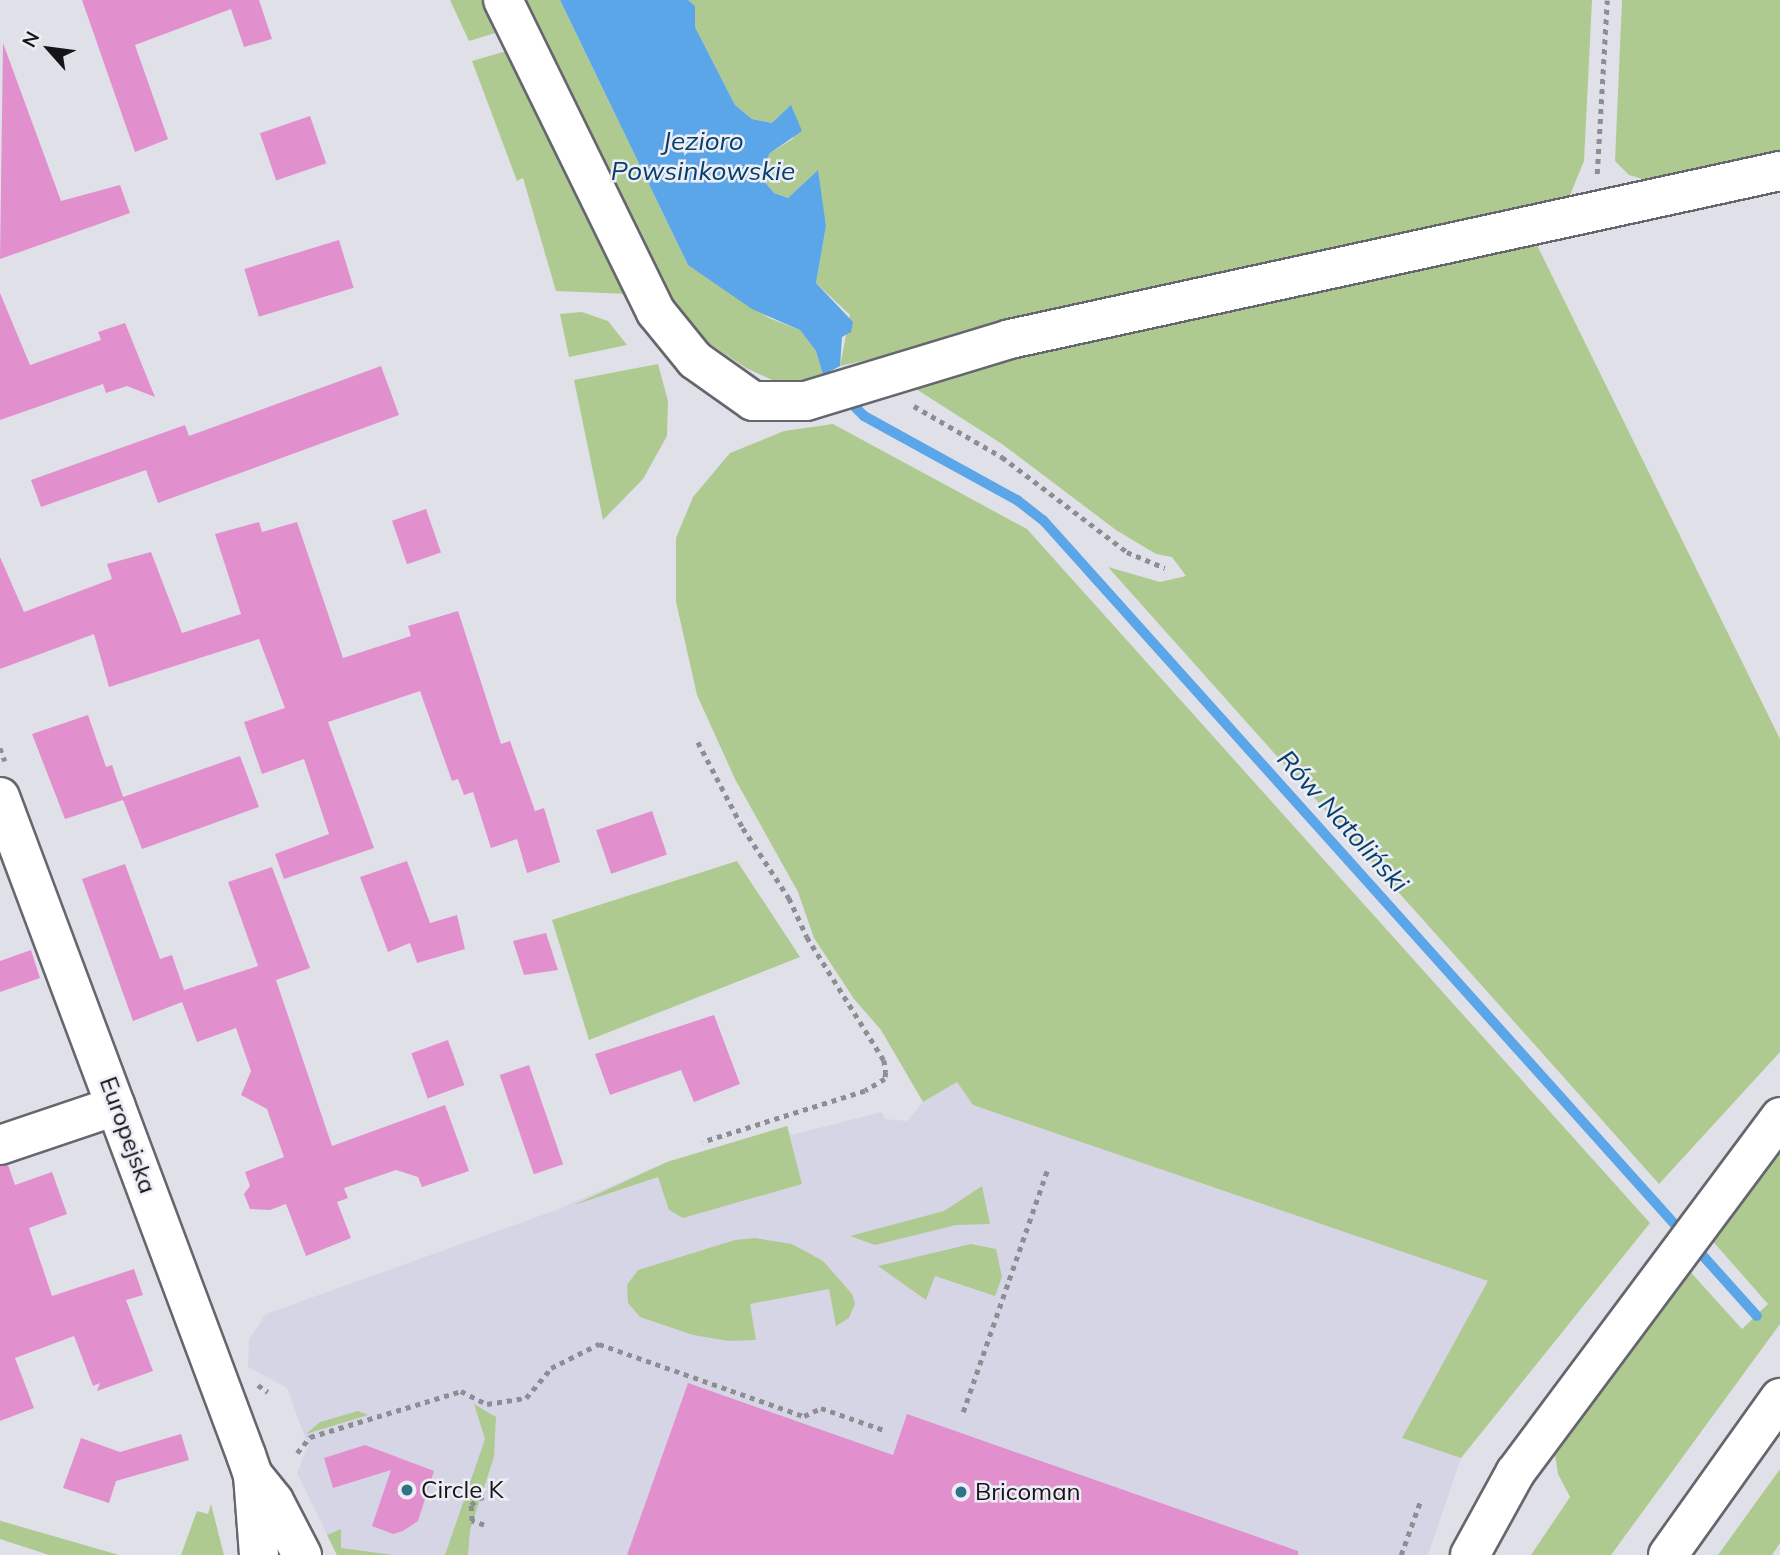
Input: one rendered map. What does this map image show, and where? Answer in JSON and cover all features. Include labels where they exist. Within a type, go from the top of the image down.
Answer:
[{"type":"main road","points":[[503,0],[656,312],[695,360],[753,401],[786,404],[1010,339],[1780,171]]},
{"type":"main road","name":"Europejska","points":[[0,797],[14,873],[116,1106],[253,1475],[259,1555]]},
{"type":"main road","points":[[0,1145],[116,1106]]},
{"type":"main road","points":[[1470,1555],[1515,1473],[1780,1117]]},
{"type":"main road","points":[[1668,1555],[1780,1398]]},
{"type":"main road","name":"Europejska","points":[[253,1475],[274,1501],[302,1555]]},
{"type":"path","points":[[1595,210],[1607,0]]},
{"type":"path","points":[[877,377],[912,405],[1002,457],[1127,552],[1165,568]]},
{"type":"path","points":[[698,742],[743,828],[789,898],[807,937],[884,1060],[886,1072],[885,1079],[865,1091],[703,1142]]},
{"type":"path","points":[[963,1412],[1048,1168]]},
{"type":"path","points":[[297,1453],[310,1437],[461,1391],[487,1404],[526,1398],[551,1368],[599,1344],[804,1416],[821,1408],[884,1430]]},
{"type":"path","points":[[484,1525],[472,1521],[471,1505],[479,1497],[495,1495]]},
{"type":"path","points":[[1401,1555],[1421,1499]]},
{"type":"shaded area","points":[[957,1082],[973,1105],[1489,1281],[1403,1437],[1461,1458],[1428,1555],[337,1555],[297,1473],[308,1446],[287,1388],[248,1367],[249,1340],[266,1314],[556,1210],[667,1162],[787,1126],[791,1135],[882,1112],[885,1119],[907,1121],[923,1102]]},
{"type":"green space","points":[[450,0],[489,0],[505,30],[469,41]]},
{"type":"green space","points":[[514,0],[560,0],[688,265],[769,318],[800,330],[816,351],[823,375],[814,384],[781,384],[746,368],[691,331],[653,281]]},
{"type":"green space","points":[[688,0],[1592,0],[1584,161],[1570,195],[1546,209],[840,366],[850,315],[816,283],[826,226],[817,171],[788,198],[774,193],[764,181],[763,166],[770,153],[794,138],[772,123],[752,119],[735,105],[695,27],[695,7]]},
{"type":"green space","points":[[1622,0],[1780,0],[1780,154],[1649,181],[1629,175],[1615,161]]},
{"type":"green space","points":[[513,49],[630,294],[556,291],[523,178],[517,181],[472,61]]},
{"type":"green space","points":[[1534,239],[1780,739],[1780,1052],[1659,1184],[1108,567],[1160,582],[1186,576],[1172,557],[1156,554],[1116,530],[1002,444],[902,380],[1384,277]]},
{"type":"green space","points":[[582,312],[608,321],[627,345],[569,357],[560,314]]},
{"type":"green space","points":[[658,364],[668,401],[667,436],[643,479],[603,520],[574,380]]},
{"type":"green space","points":[[833,424],[1027,529],[1650,1223],[1461,1458],[1402,1438],[1488,1281],[973,1105],[957,1082],[923,1102],[881,1030],[854,999],[814,938],[798,892],[735,779],[697,695],[676,602],[676,538],[693,497],[730,453],[784,431]]},
{"type":"green space","points":[[737,861],[800,957],[589,1040],[552,920]]},
{"type":"green space","points":[[787,1126],[802,1184],[683,1218],[669,1210],[658,1177],[574,1205],[667,1162]]},
{"type":"green space","points":[[1780,1146],[1780,1324],[1611,1555],[1531,1555],[1570,1497],[1558,1474],[1555,1455],[1562,1438],[1686,1267],[1742,1329],[1768,1304],[1709,1237]]},
{"type":"green space","points":[[982,1186],[990,1224],[956,1225],[875,1245],[850,1236],[944,1211]]},
{"type":"green space","points":[[755,1238],[792,1244],[823,1261],[852,1294],[855,1304],[849,1318],[836,1326],[829,1289],[750,1304],[756,1340],[729,1341],[693,1335],[640,1317],[628,1303],[627,1285],[638,1270],[735,1240]]},
{"type":"green space","points":[[971,1244],[996,1249],[1002,1277],[995,1296],[935,1276],[926,1300],[878,1266]]},
{"type":"green space","points":[[474,1404],[496,1417],[494,1457],[470,1530],[468,1555],[445,1555],[485,1439]]},
{"type":"green space","points":[[358,1411],[368,1415],[306,1434],[320,1422]]},
{"type":"green space","points":[[1780,1469],[1780,1543],[1772,1555],[1718,1555]]},
{"type":"green space","points":[[211,1504],[224,1555],[181,1555],[197,1511],[208,1514]]},
{"type":"green space","points":[[0,1520],[119,1555],[49,1555],[0,1539]]},
{"type":"green space","points":[[341,1529],[341,1548],[394,1555],[337,1555],[327,1535]]},
{"type":"water","name":"Jezioro Powsinkowskie","points":[[560,0],[688,0],[695,6],[695,27],[735,105],[752,119],[772,123],[791,105],[802,131],[770,153],[763,166],[764,181],[774,193],[788,198],[818,170],[826,226],[816,283],[853,322],[851,332],[842,337],[840,366],[823,375],[816,351],[800,330],[752,309],[688,265]]},
{"type":"building","points":[[82,0],[259,0],[272,39],[244,47],[231,9],[135,45],[168,139],[135,152]]},
{"type":"building","points":[[3,43],[61,201],[120,185],[130,213],[0,259]]},
{"type":"building","points":[[310,116],[326,163],[276,181],[260,133]]},
{"type":"building","points":[[339,240],[354,288],[259,317],[244,269]]},
{"type":"building","points":[[0,293],[30,365],[101,340],[98,332],[125,323],[155,397],[127,386],[106,393],[103,384],[0,420]]},
{"type":"building","points":[[381,366],[399,415],[158,503],[146,470],[41,507],[31,480],[185,425],[189,436]]},
{"type":"building","points":[[426,509],[441,552],[407,564],[392,521]]},
{"type":"building","points":[[259,522],[262,532],[297,522],[343,658],[411,636],[408,626],[458,611],[501,744],[510,741],[535,811],[544,808],[560,862],[527,873],[517,839],[491,848],[473,792],[464,795],[458,779],[452,781],[420,691],[328,722],[374,848],[284,879],[275,854],[329,834],[304,759],[262,774],[244,722],[285,708],[259,639],[109,687],[94,634],[0,669],[0,557],[24,612],[112,579],[107,564],[151,552],[182,633],[241,614],[215,534]]},
{"type":"building","points":[[88,715],[106,767],[112,765],[123,797],[240,756],[259,807],[142,849],[123,800],[65,819],[32,734]]},
{"type":"building","points":[[652,811],[667,854],[611,874],[596,830]]},
{"type":"building","points":[[407,861],[430,923],[457,915],[465,949],[417,963],[410,943],[388,952],[360,877]]},
{"type":"building","points":[[125,864],[160,959],[172,955],[184,990],[258,966],[228,882],[272,867],[310,968],[276,980],[332,1146],[445,1105],[469,1171],[422,1187],[418,1177],[396,1170],[344,1188],[348,1198],[337,1202],[351,1238],[306,1256],[286,1204],[270,1210],[250,1209],[244,1194],[250,1186],[245,1172],[284,1157],[267,1109],[241,1095],[251,1071],[236,1028],[197,1042],[182,1002],[133,1021],[82,879]]},
{"type":"building","points":[[546,933],[558,970],[524,975],[513,941]]},
{"type":"building","points":[[31,950],[40,978],[0,992],[0,961]]},
{"type":"building","points":[[714,1015],[740,1084],[694,1102],[681,1070],[610,1095],[595,1054]]},
{"type":"building","points":[[448,1040],[464,1085],[428,1098],[411,1053]]},
{"type":"building","points":[[529,1065],[563,1164],[534,1174],[500,1075]]},
{"type":"building","points":[[8,1165],[15,1185],[52,1172],[67,1214],[29,1228],[52,1296],[134,1269],[143,1295],[126,1300],[153,1371],[97,1391],[100,1383],[93,1386],[74,1336],[15,1358],[34,1408],[0,1421],[0,1166]]},
{"type":"building","name":"Bricoman","points":[[688,1383],[893,1455],[907,1414],[1298,1551],[1298,1555],[627,1555]]},
{"type":"building","points":[[181,1434],[189,1460],[116,1481],[109,1503],[63,1488],[81,1438],[120,1452]]},
{"type":"building","points":[[365,1445],[434,1471],[418,1521],[403,1531],[393,1534],[372,1526],[391,1470],[333,1488],[324,1458]]},
{"type":"waterway","name":"Rów Natoliński","points":[[854,406],[864,416],[1017,500],[1043,520],[1757,1316]]},
{"type":"place","name":"Circle K","points":[[407,1490]]},
{"type":"place","name":"Bricoman","points":[[961,1492]]}]
